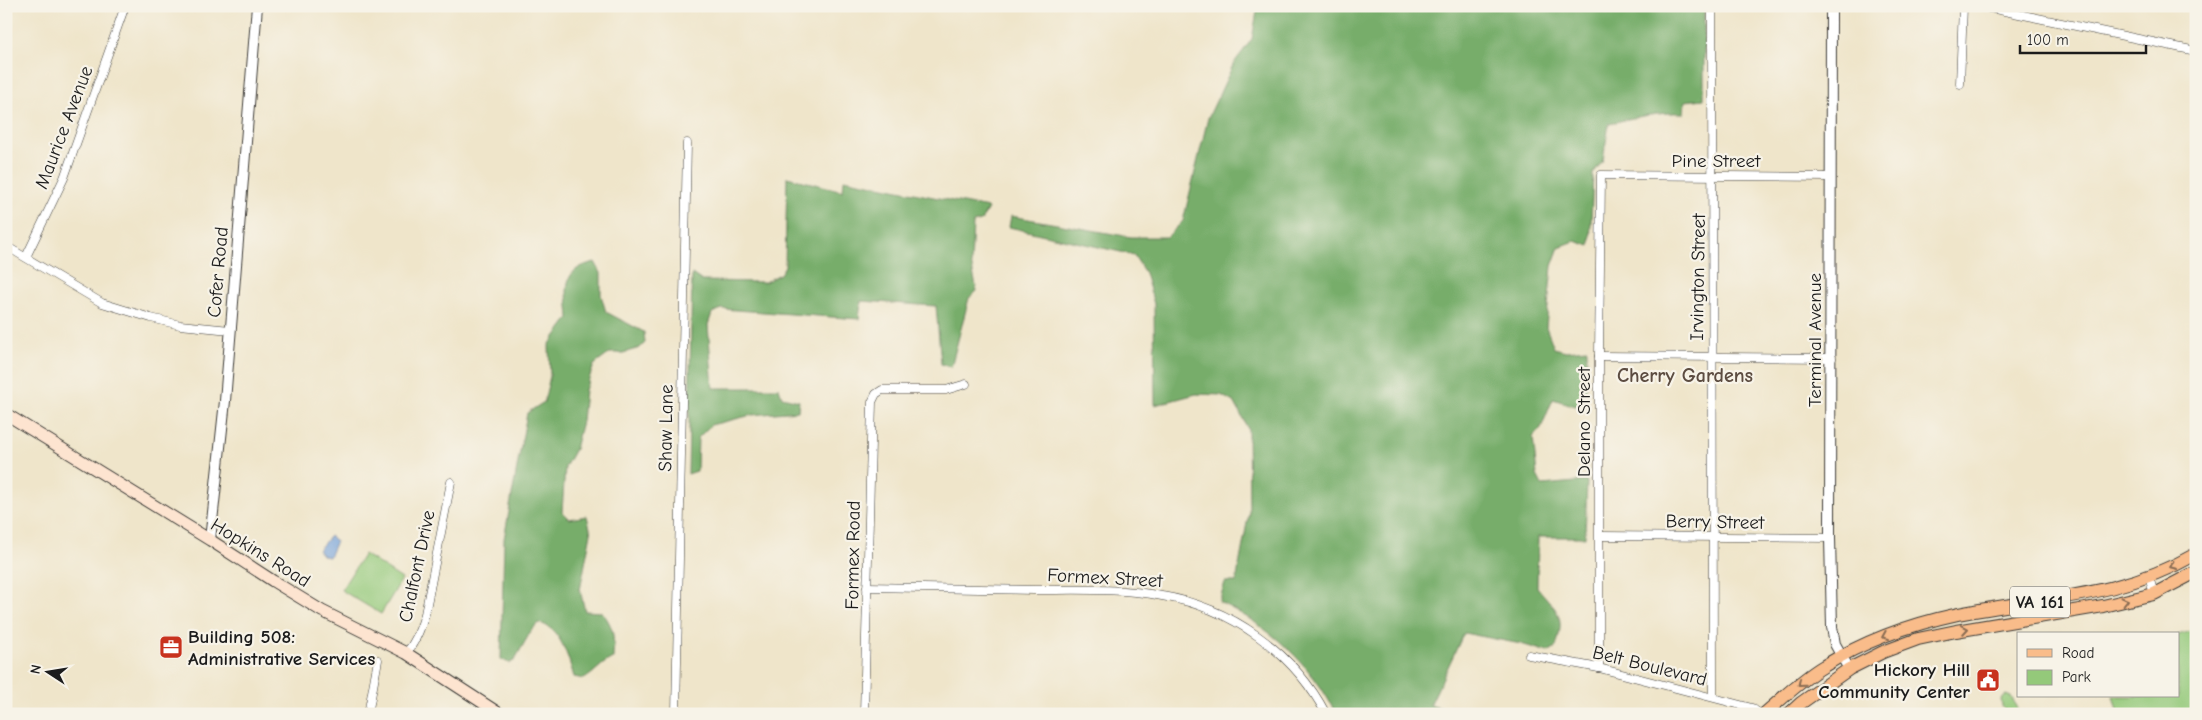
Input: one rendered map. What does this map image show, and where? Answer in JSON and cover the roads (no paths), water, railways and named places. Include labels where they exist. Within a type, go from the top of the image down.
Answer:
[{"type":"main road","name":"Hopkins Road","points":[[6,414],[322,611],[406,653],[500,714]]},
{"type":"main road","name":"VA 161","points":[[1764,714],[1803,681],[1841,656],[1895,632],[1957,614],[2090,594],[2149,578],[2196,554]]},
{"type":"main road","name":"VA 161","points":[[1789,714],[1800,703],[1849,669],[1883,652],[1918,639],[2103,606],[2154,594],[2196,572]]},
{"type":"main road","points":[[1993,609],[2018,620]]},
{"type":"street","name":"Maurice Avenue","points":[[26,257],[64,178],[125,6]]},
{"type":"street","name":"Cofer Road","points":[[210,540],[220,447],[257,6]]},
{"type":"street","name":"Irvington Street","points":[[1712,6],[1714,177],[1712,357],[1713,697]]},
{"type":"street","name":"Terminal Avenue","points":[[1831,6],[1832,358],[1830,538],[1832,627],[1835,644],[1849,669]]},
{"type":"street","points":[[1960,84],[1963,6]]},
{"type":"street","points":[[1980,6],[2196,51]]},
{"type":"street","name":"Shaw Lane","points":[[676,714],[687,143]]},
{"type":"street","name":"Pine Street","points":[[1602,175],[1831,177]]},
{"type":"street","name":"Delano Street","points":[[1599,668],[1599,356],[1602,175]]},
{"type":"street","points":[[6,246],[102,303],[180,325],[230,330]]},
{"type":"street","points":[[1599,356],[1832,358]]},
{"type":"street","name":"Formex Road","points":[[864,714],[871,410],[874,398],[879,392],[887,389],[946,390],[966,384]]},
{"type":"street","name":"Chalfont Drive","points":[[406,653],[412,646],[421,628],[425,614],[450,482]]},
{"type":"street","name":"Berry Street","points":[[1600,536],[1830,538]]},
{"type":"street","points":[[2149,578],[2154,594]]},
{"type":"street","name":"Formex Street","points":[[867,587],[1119,592],[1175,598],[1209,608],[1238,623],[1263,640],[1297,672],[1326,714]]},
{"type":"street","name":"Belt Boulevard","points":[[1529,655],[1599,668],[1713,697],[1752,708],[1760,714]]},
{"type":"street","points":[[368,714],[378,660]]},
{"type":"water","points":[[330,536],[336,541],[329,557],[323,556],[318,550]]},
{"type":"place","name":"Building 508: Administrative Services","points":[[171,647]]},
{"type":"place","name":"Hickory Hill Community Center","points":[[1988,680]]},
{"type":"district","name":"Cherry Gardens","points":[[1685,375]]}]
